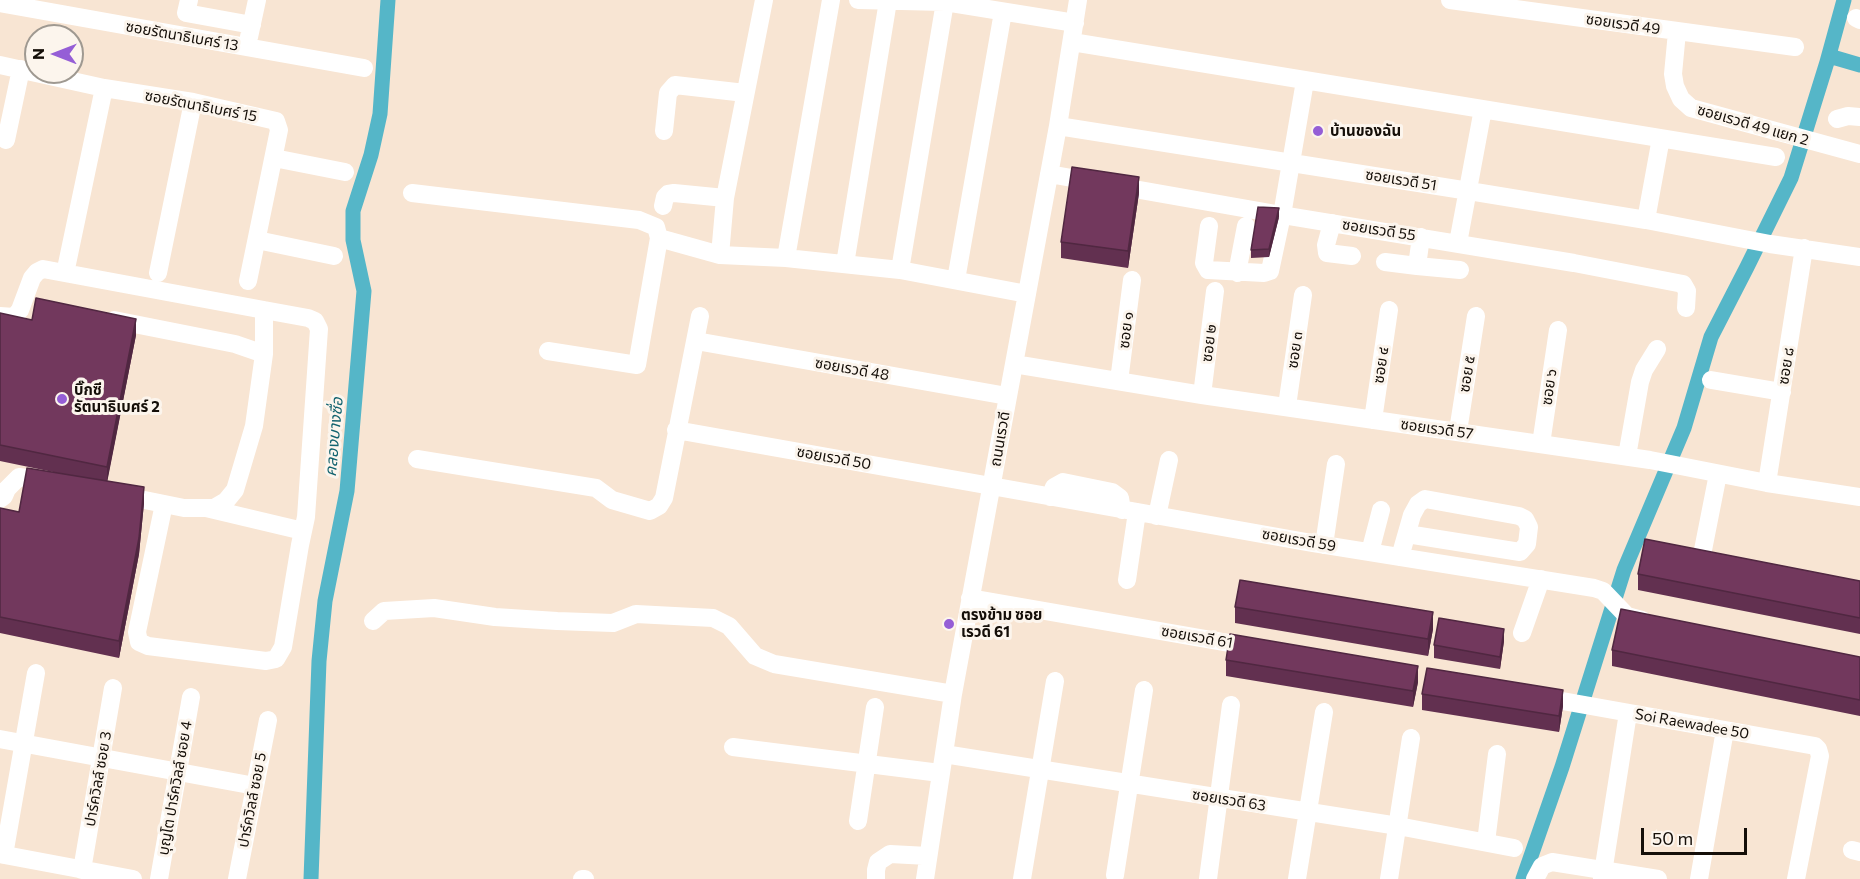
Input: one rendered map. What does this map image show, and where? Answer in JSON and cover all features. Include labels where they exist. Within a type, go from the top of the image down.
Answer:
[{"type":"street","points":[[189,0],[186,13],[252,25]]},
{"type":"street","points":[[248,48],[257,0]]},
{"type":"street","points":[[720,255],[725,198],[764,0]]},
{"type":"street","points":[[786,258],[831,0]]},
{"type":"street","points":[[858,0],[945,2],[1075,23]]},
{"type":"street","name":"ถนนเรวดี","points":[[925,879],[953,694],[1058,126],[1078,0]]},
{"type":"street","name":"ซอยเรวดี 49","points":[[1450,0],[1795,47]]},
{"type":"street","points":[[845,264],[888,1]]},
{"type":"street","points":[[900,270],[945,2]]},
{"type":"street","name":"ซอยรัตนาธิเบศร์ 13","points":[[0,3],[57,6],[248,48],[364,68]]},
{"type":"street","points":[[956,280],[1003,12]]},
{"type":"street","name":"ซอยเรวดี 49 แยก 2","points":[[1677,32],[1673,74],[1675,86],[1681,99],[1691,108],[1860,154]]},
{"type":"street","points":[[1072,42],[1776,157]]},
{"type":"street","name":"ซอยรัตนาธิเบศร์ 15","points":[[0,65],[104,88],[193,102],[276,121],[279,130],[248,281]]},
{"type":"street","points":[[6,140],[21,69]]},
{"type":"street","points":[[1209,226],[1205,268],[1213,272],[1264,273],[1270,271],[1292,163],[1305,81]]},
{"type":"street","points":[[664,130],[668,93],[675,85],[745,93]]},
{"type":"street","points":[[67,264],[104,88]]},
{"type":"street","points":[[158,273],[193,102]]},
{"type":"street","points":[[1458,243],[1483,109]]},
{"type":"street","points":[[1837,119],[1848,116],[1860,117]]},
{"type":"street","name":"ซอยเรวดี 51","points":[[1058,126],[1469,191],[1646,220],[1770,244],[1860,257]]},
{"type":"street","points":[[1646,220],[1661,138]]},
{"type":"street","points":[[274,158],[345,172]]},
{"type":"street","name":"ซอยเรวดี 55","points":[[1049,174],[1593,266],[1683,284],[1687,291],[1686,308]]},
{"type":"street","points":[[412,193],[639,220],[656,227],[659,238],[637,364],[548,351]]},
{"type":"street","points":[[663,206],[665,197],[674,193],[725,198]]},
{"type":"street","points":[[1332,223],[1326,245],[1328,253],[1352,256]]},
{"type":"street","points":[[1237,273],[1246,226]]},
{"type":"street","points":[[1417,266],[1421,237]]},
{"type":"street","points":[[659,238],[720,255],[786,258],[900,270],[1027,294]]},
{"type":"street","points":[[257,240],[334,256]]},
{"type":"street","name":"ซอย ๘","points":[[1767,483],[1804,248]]},
{"type":"street","points":[[1385,262],[1460,270]]},
{"type":"street","points":[[0,316],[14,317],[20,310],[33,278],[43,269],[315,321],[319,329],[306,517],[283,647],[276,659],[266,661],[148,646],[139,642],[136,632],[164,504]]},
{"type":"street","name":"ซอย ๑","points":[[1119,381],[1132,280]]},
{"type":"street","name":"ซอย ๒","points":[[1202,395],[1215,291]]},
{"type":"street","name":"ซอย ๓","points":[[1287,406],[1303,295]]},
{"type":"street","points":[[108,493],[184,508],[214,508],[226,501],[235,490],[254,426],[264,354],[264,310]]},
{"type":"street","name":"ซอย ๔","points":[[1373,420],[1389,310]]},
{"type":"street","points":[[417,459],[596,488],[612,500],[650,511],[659,506],[664,498],[700,316]]},
{"type":"street","name":"ซอย ๕","points":[[1458,431],[1476,316]]},
{"type":"street","points":[[96,317],[235,344],[264,354]]},
{"type":"street","name":"ซอย ๖","points":[[1541,444],[1557,330]]},
{"type":"street","name":"ซอยเรวดี 48","points":[[696,341],[1007,396]]},
{"type":"street","points":[[1627,456],[1640,382],[1644,370],[1657,349]]},
{"type":"street","name":"ซอยเรวดี 57","points":[[1014,364],[1202,395],[1627,456],[1767,483],[1860,495]]},
{"type":"street","points":[[1711,380],[1782,392]]},
{"type":"street","name":"ซอยเรวดี 50","points":[[676,430],[992,486]]},
{"type":"street","points":[[1157,516],[1169,460]]},
{"type":"street","points":[[1324,545],[1336,464]]},
{"type":"street","points":[[1702,555],[1718,474]]},
{"type":"street","points":[[0,499],[19,477],[63,484]]},
{"type":"street","name":"ซอยเรวดี 59","points":[[992,486],[1324,545],[1594,588],[1610,598],[1632,619],[1655,623]]},
{"type":"street","points":[[1400,557],[1407,534],[1418,504],[1425,499],[1519,516],[1525,519],[1529,527],[1527,544],[1520,552],[1407,534]]},
{"type":"street","points":[[206,508],[303,531]]},
{"type":"street","points":[[1370,552],[1381,510]]},
{"type":"street","points":[[1127,580],[1130,511]]},
{"type":"street","points":[[1522,633],[1540,579]]},
{"type":"street","name":"ซอยเรวดี 61","points":[[970,598],[1273,651]]},
{"type":"street","points":[[372,621],[384,611],[434,608],[495,617],[557,621],[613,622],[636,614],[713,618],[729,626],[754,656],[774,664],[953,694]]},
{"type":"street","points":[[36,673],[2,854],[133,879]]},
{"type":"street","points":[[1022,879],[1042,770],[1055,681]]},
{"type":"street","name":"ปาร์ควิลล์ ซอย 3","points":[[82,870],[113,688]]},
{"type":"street","points":[[1115,875],[1144,690]]},
{"type":"street","name":"Soi Raewadee 50","points":[[1518,694],[1815,746],[1820,756],[1797,879]]},
{"type":"street","name":"บุญโต ปาร์ควิลล์ ซอย 4","points":[[159,879],[191,697]]},
{"type":"street","points":[[1208,879],[1231,705]]},
{"type":"street","points":[[858,821],[875,707]]},
{"type":"street","points":[[1297,879],[1324,711]]},
{"type":"street","points":[[1603,875],[1628,713]]},
{"type":"street","name":"ปาร์ควิลล์ ซอย 5","points":[[237,879],[268,720]]},
{"type":"street","points":[[1699,879],[1725,730]]},
{"type":"street","points":[[1389,879],[1411,738]]},
{"type":"street","points":[[0,739],[255,786]]},
{"type":"street","points":[[733,747],[940,773]]},
{"type":"street","name":"ซอยเรวดี 63","points":[[944,754],[1398,826],[1514,848]]},
{"type":"street","points":[[1486,842],[1497,754]]},
{"type":"street","points":[[876,879],[878,862],[890,854],[928,856]]},
{"type":"street","points":[[1534,879],[1542,866],[1552,862],[1603,875],[1658,879]]},
{"type":"building","points":[[1072,167],[1139,177],[1128,251],[1061,242]]},
{"type":"building","points":[[1258,207],[1279,208],[1269,249],[1251,250]]},
{"type":"building","name":"บิ๊กซี รัตนาธิเบศร์ 2","points":[[36,298],[136,319],[107,467],[0,445],[0,313],[32,320]]},
{"type":"building","points":[[27,468],[144,487],[139,538],[119,641],[0,617],[0,508],[19,512]]},
{"type":"building","points":[[1645,539],[1860,581],[1860,618],[1638,574]]},
{"type":"building","points":[[1240,580],[1433,612],[1428,639],[1235,607]]},
{"type":"building","points":[[1621,609],[1860,657],[1860,700],[1612,650]]},
{"type":"building","points":[[1439,618],[1504,629],[1500,657],[1434,645]]},
{"type":"building","points":[[1230,634],[1418,666],[1413,691],[1226,660]]},
{"type":"building","points":[[1427,668],[1563,690],[1559,716],[1422,694]]},
{"type":"waterway","name":"คลองบางซื่อ","points":[[311,879],[319,661],[325,601],[347,491],[364,291],[353,240],[353,211],[371,155],[380,114],[388,0]]},
{"type":"waterway","points":[[1523,879],[1562,767],[1624,570],[1684,428],[1711,337],[1791,178],[1844,0]]},
{"type":"waterway","points":[[1827,62],[1829,56],[1860,65]]},
{"type":"place","name":"บ้านของฉัน","points":[[1318,131]]},
{"type":"place","name":"บิ๊กซี รัตนาธิเบศร์ 2","points":[[62,399]]},
{"type":"place","name":"ตรงข้าม ซอย เรวดี 61","points":[[949,624]]}]
